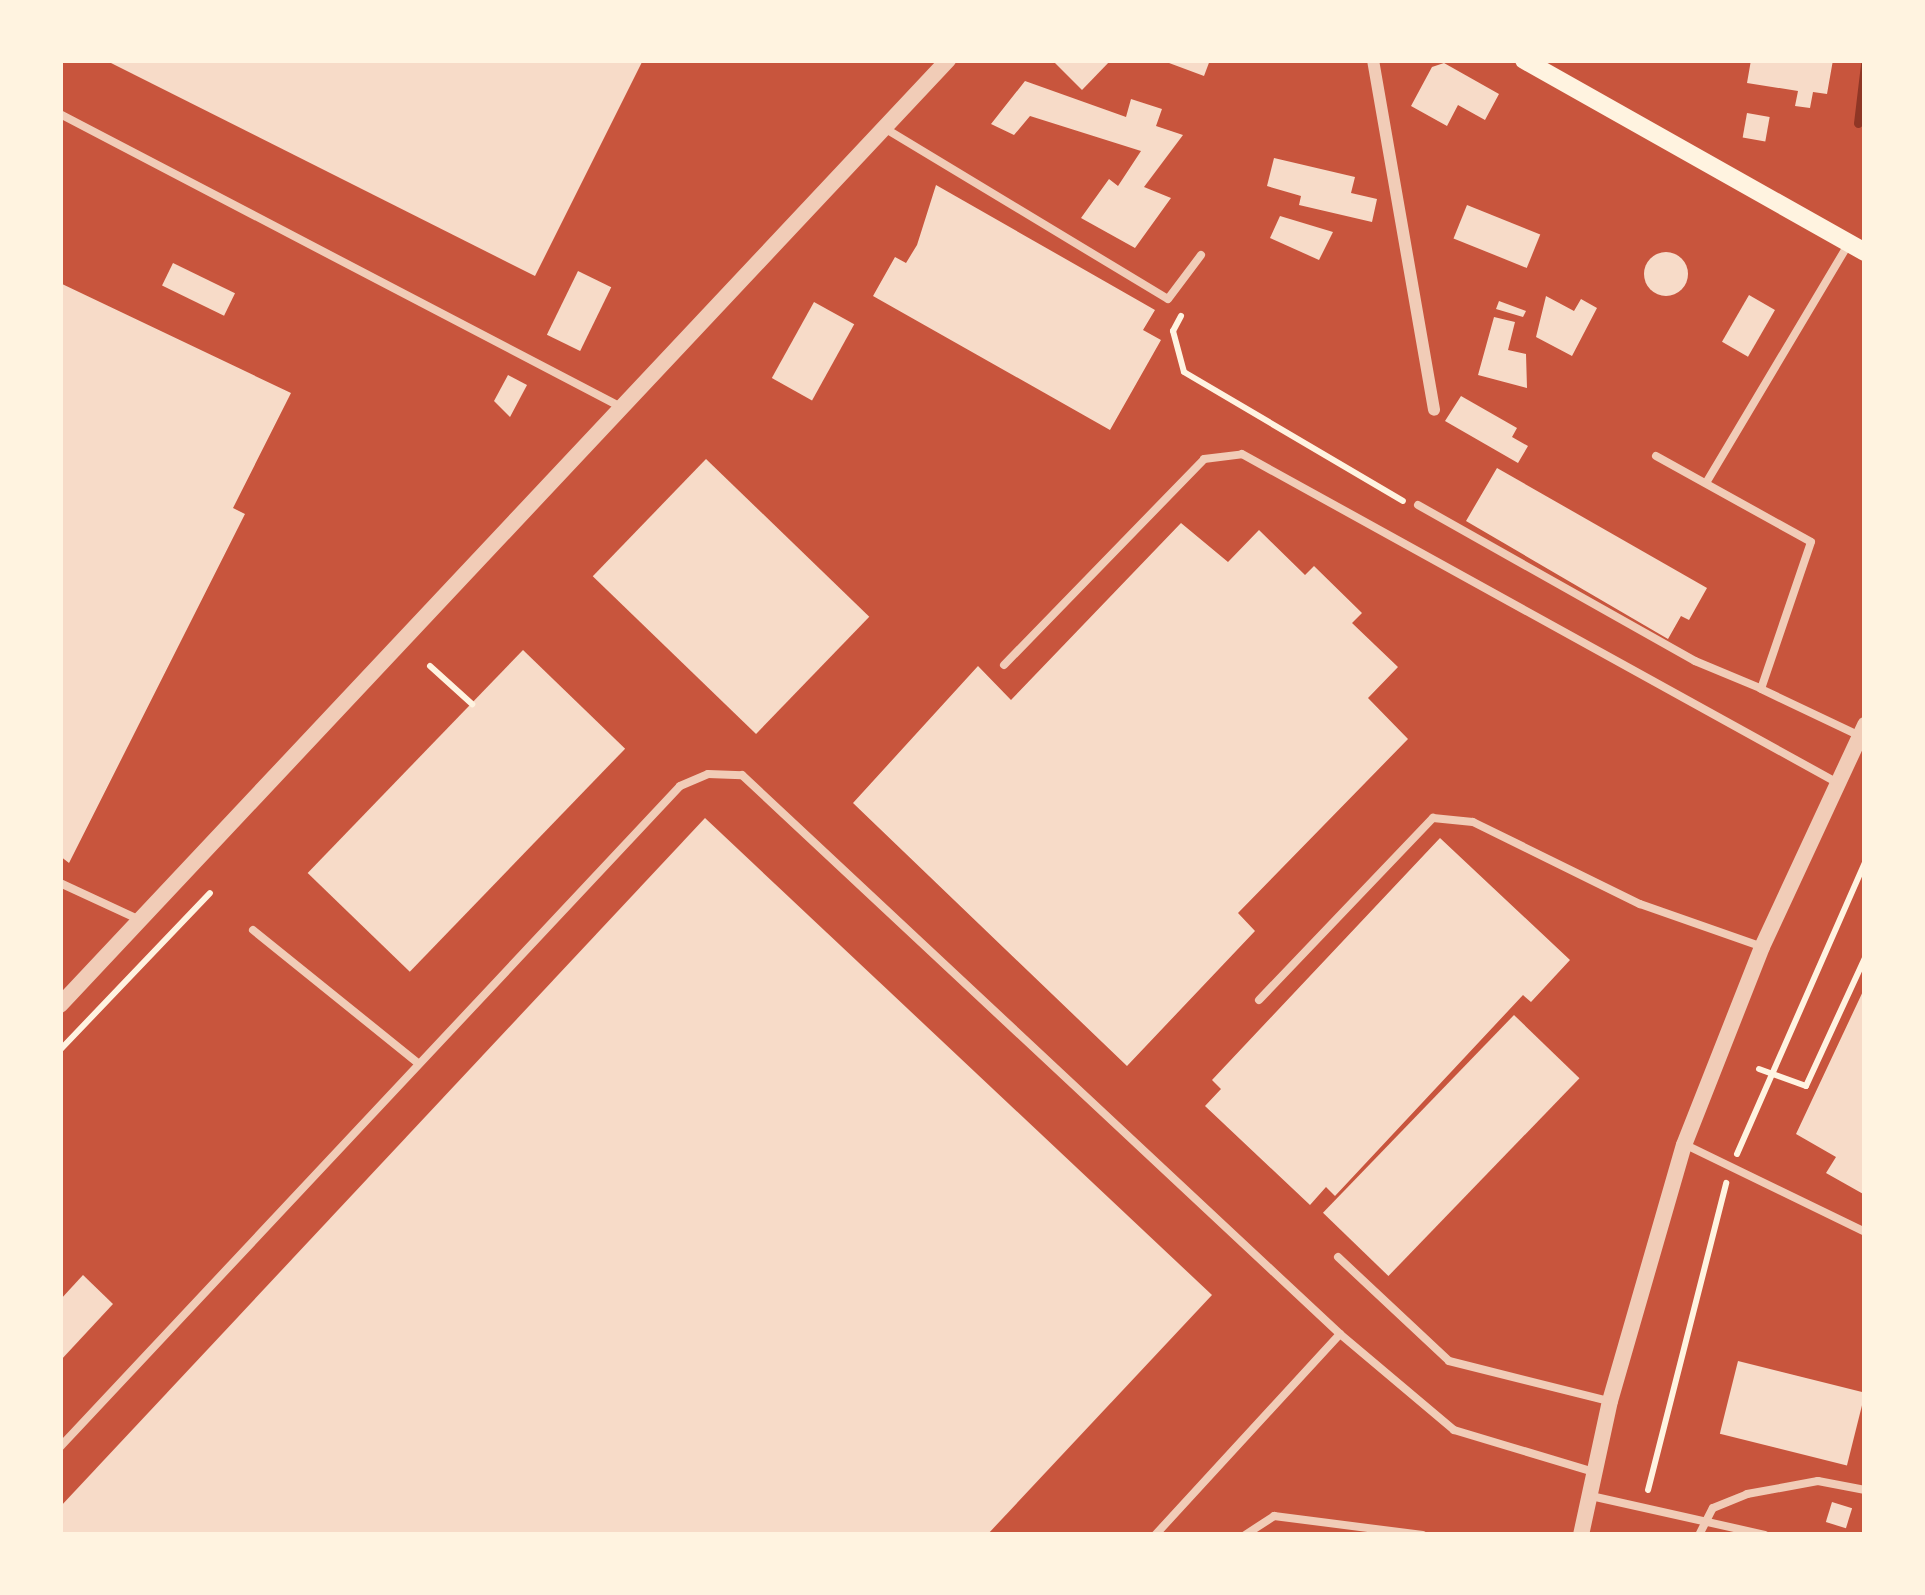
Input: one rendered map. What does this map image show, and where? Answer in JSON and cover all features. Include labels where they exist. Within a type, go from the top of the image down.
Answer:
[{"type":"main road","points":[[1524,60],[1857,246]]},
{"type":"street","points":[[60,1005],[948,60]]},
{"type":"street","points":[[1372,60],[1434,410]]},
{"type":"street","points":[[1581,1535],[1610,1401],[1684,1145],[1762,946],[1862,730]]},
{"type":"lane","points":[[60,114],[619,406]]},
{"type":"lane","points":[[885,128],[1168,299],[1201,255]]},
{"type":"lane","points":[[1706,483],[1857,246]]},
{"type":"lane","points":[[1004,665],[1204,459],[1242,454],[1837,782]]},
{"type":"lane","points":[[1655,456],[1810,542],[1761,688]]},
{"type":"lane","points":[[1418,505],[1695,661],[1862,730]]},
{"type":"lane","points":[[60,1447],[680,786],[708,774],[742,775],[1340,1334],[1454,1430],[1594,1471]]},
{"type":"lane","points":[[1259,1000],[1433,818],[1473,822],[1640,904],[1762,946]]},
{"type":"lane","points":[[60,883],[139,920]]},
{"type":"lane","points":[[254,930],[418,1063]]},
{"type":"lane","points":[[1684,1145],[1865,1232]]},
{"type":"lane","points":[[1338,1258],[1449,1361],[1610,1401]]},
{"type":"lane","points":[[1155,1535],[1340,1334]]},
{"type":"lane","points":[[1703,1519],[1748,1494],[1817,1481],[1865,1490]]},
{"type":"lane","points":[[1588,1495],[1766,1535]]},
{"type":"lane","points":[[1245,1535],[1274,1516],[1424,1535]]},
{"type":"lane","points":[[1700,1535],[1703,1519]]},
{"type":"path","points":[[1181,316],[1173,331],[1184,372],[1418,505]]},
{"type":"path","points":[[430,666],[472,704]]},
{"type":"path","points":[[60,1050],[210,893]]},
{"type":"path","points":[[1759,1069],[1806,1086],[1865,958]]},
{"type":"building","points":[[105,60],[643,60],[535,276]]},
{"type":"building","points":[[1052,60],[1111,60],[1082,90]]},
{"type":"building","points":[[1161,60],[1210,60],[1204,76]]},
{"type":"building","points":[[1751,60],[1833,60],[1827,94],[1813,92],[1810,108],[1795,106],[1798,91],[1747,83]]},
{"type":"building","points":[[1444,63],[1499,94],[1485,120],[1458,105],[1447,126],[1411,106],[1432,67]]},
{"type":"building","points":[[1025,81],[1126,117],[1131,99],[1162,109],[1156,126],[1183,135],[1144,187],[1171,198],[1135,248],[1081,218],[1109,179],[1118,186],[1141,151],[1030,116],[1014,135],[991,124]]},
{"type":"building","points":[[1747,113],[1770,117],[1765,142],[1743,138]]},
{"type":"building","points":[[1274,158],[1355,177],[1351,193],[1377,199],[1372,222],[1299,205],[1301,196],[1267,186]]},
{"type":"building","points":[[936,185],[1155,310],[1143,330],[1161,340],[1110,430],[873,296],[895,257],[906,263],[917,245]]},
{"type":"building","points":[[1467,205],[1540,235],[1527,268],[1454,238]]},
{"type":"building","points":[[1280,216],[1333,232],[1319,260],[1270,238]]},
{"type":"building","points":[[1666,252],[1681,259],[1688,274],[1681,289],[1666,296],[1651,289],[1644,274],[1651,259]]},
{"type":"building","points":[[173,263],[235,293],[224,316],[162,285]]},
{"type":"building","points":[[578,271],[611,287],[580,351],[547,335]]},
{"type":"building","points":[[60,283],[291,393],[233,508],[245,514],[69,863],[60,856]]},
{"type":"building","points":[[1749,295],[1775,310],[1748,357],[1722,342]]},
{"type":"building","points":[[1546,296],[1574,311],[1581,299],[1597,308],[1572,356],[1536,337]]},
{"type":"building","points":[[1499,301],[1526,311],[1523,317],[1496,309]]},
{"type":"building","points":[[814,302],[854,324],[812,400],[772,378]]},
{"type":"building","points":[[1494,317],[1515,322],[1508,350],[1526,354],[1527,388],[1478,375]]},
{"type":"building","points":[[508,375],[527,385],[510,417],[494,401]]},
{"type":"building","points":[[1461,396],[1517,428],[1512,437],[1528,446],[1518,463],[1445,421]]},
{"type":"building","points":[[706,459],[869,617],[756,734],[593,576]]},
{"type":"building","points":[[1497,468],[1707,588],[1689,620],[1681,616],[1668,639],[1466,521]]},
{"type":"building","points":[[1181,523],[1228,562],[1259,530],[1305,575],[1314,566],[1362,613],[1352,623],[1398,667],[1368,698],[1408,739],[1238,913],[1255,931],[1127,1066],[853,803],[978,666],[1011,700]]},
{"type":"building","points":[[523,650],[625,749],[410,972],[308,873]]},
{"type":"building","points":[[705,818],[1212,1295],[987,1535],[60,1535],[60,1507]]},
{"type":"building","points":[[1440,838],[1570,960],[1531,1002],[1523,995],[1335,1196],[1326,1187],[1310,1205],[1205,1106],[1221,1089],[1212,1080]]},
{"type":"building","points":[[1865,987],[1865,1195],[1826,1173],[1836,1157],[1796,1134]]},
{"type":"building","points":[[1514,1015],[1579,1078],[1388,1276],[1323,1213]]},
{"type":"building","points":[[83,1275],[113,1304],[60,1361],[60,1300]]},
{"type":"building","points":[[1738,1361],[1865,1393],[1847,1465],[1720,1434]]},
{"type":"building","points":[[1832,1502],[1852,1508],[1846,1528],[1826,1522]]},
{"type":"waterway","points":[[1858,123],[1865,64]]}]
